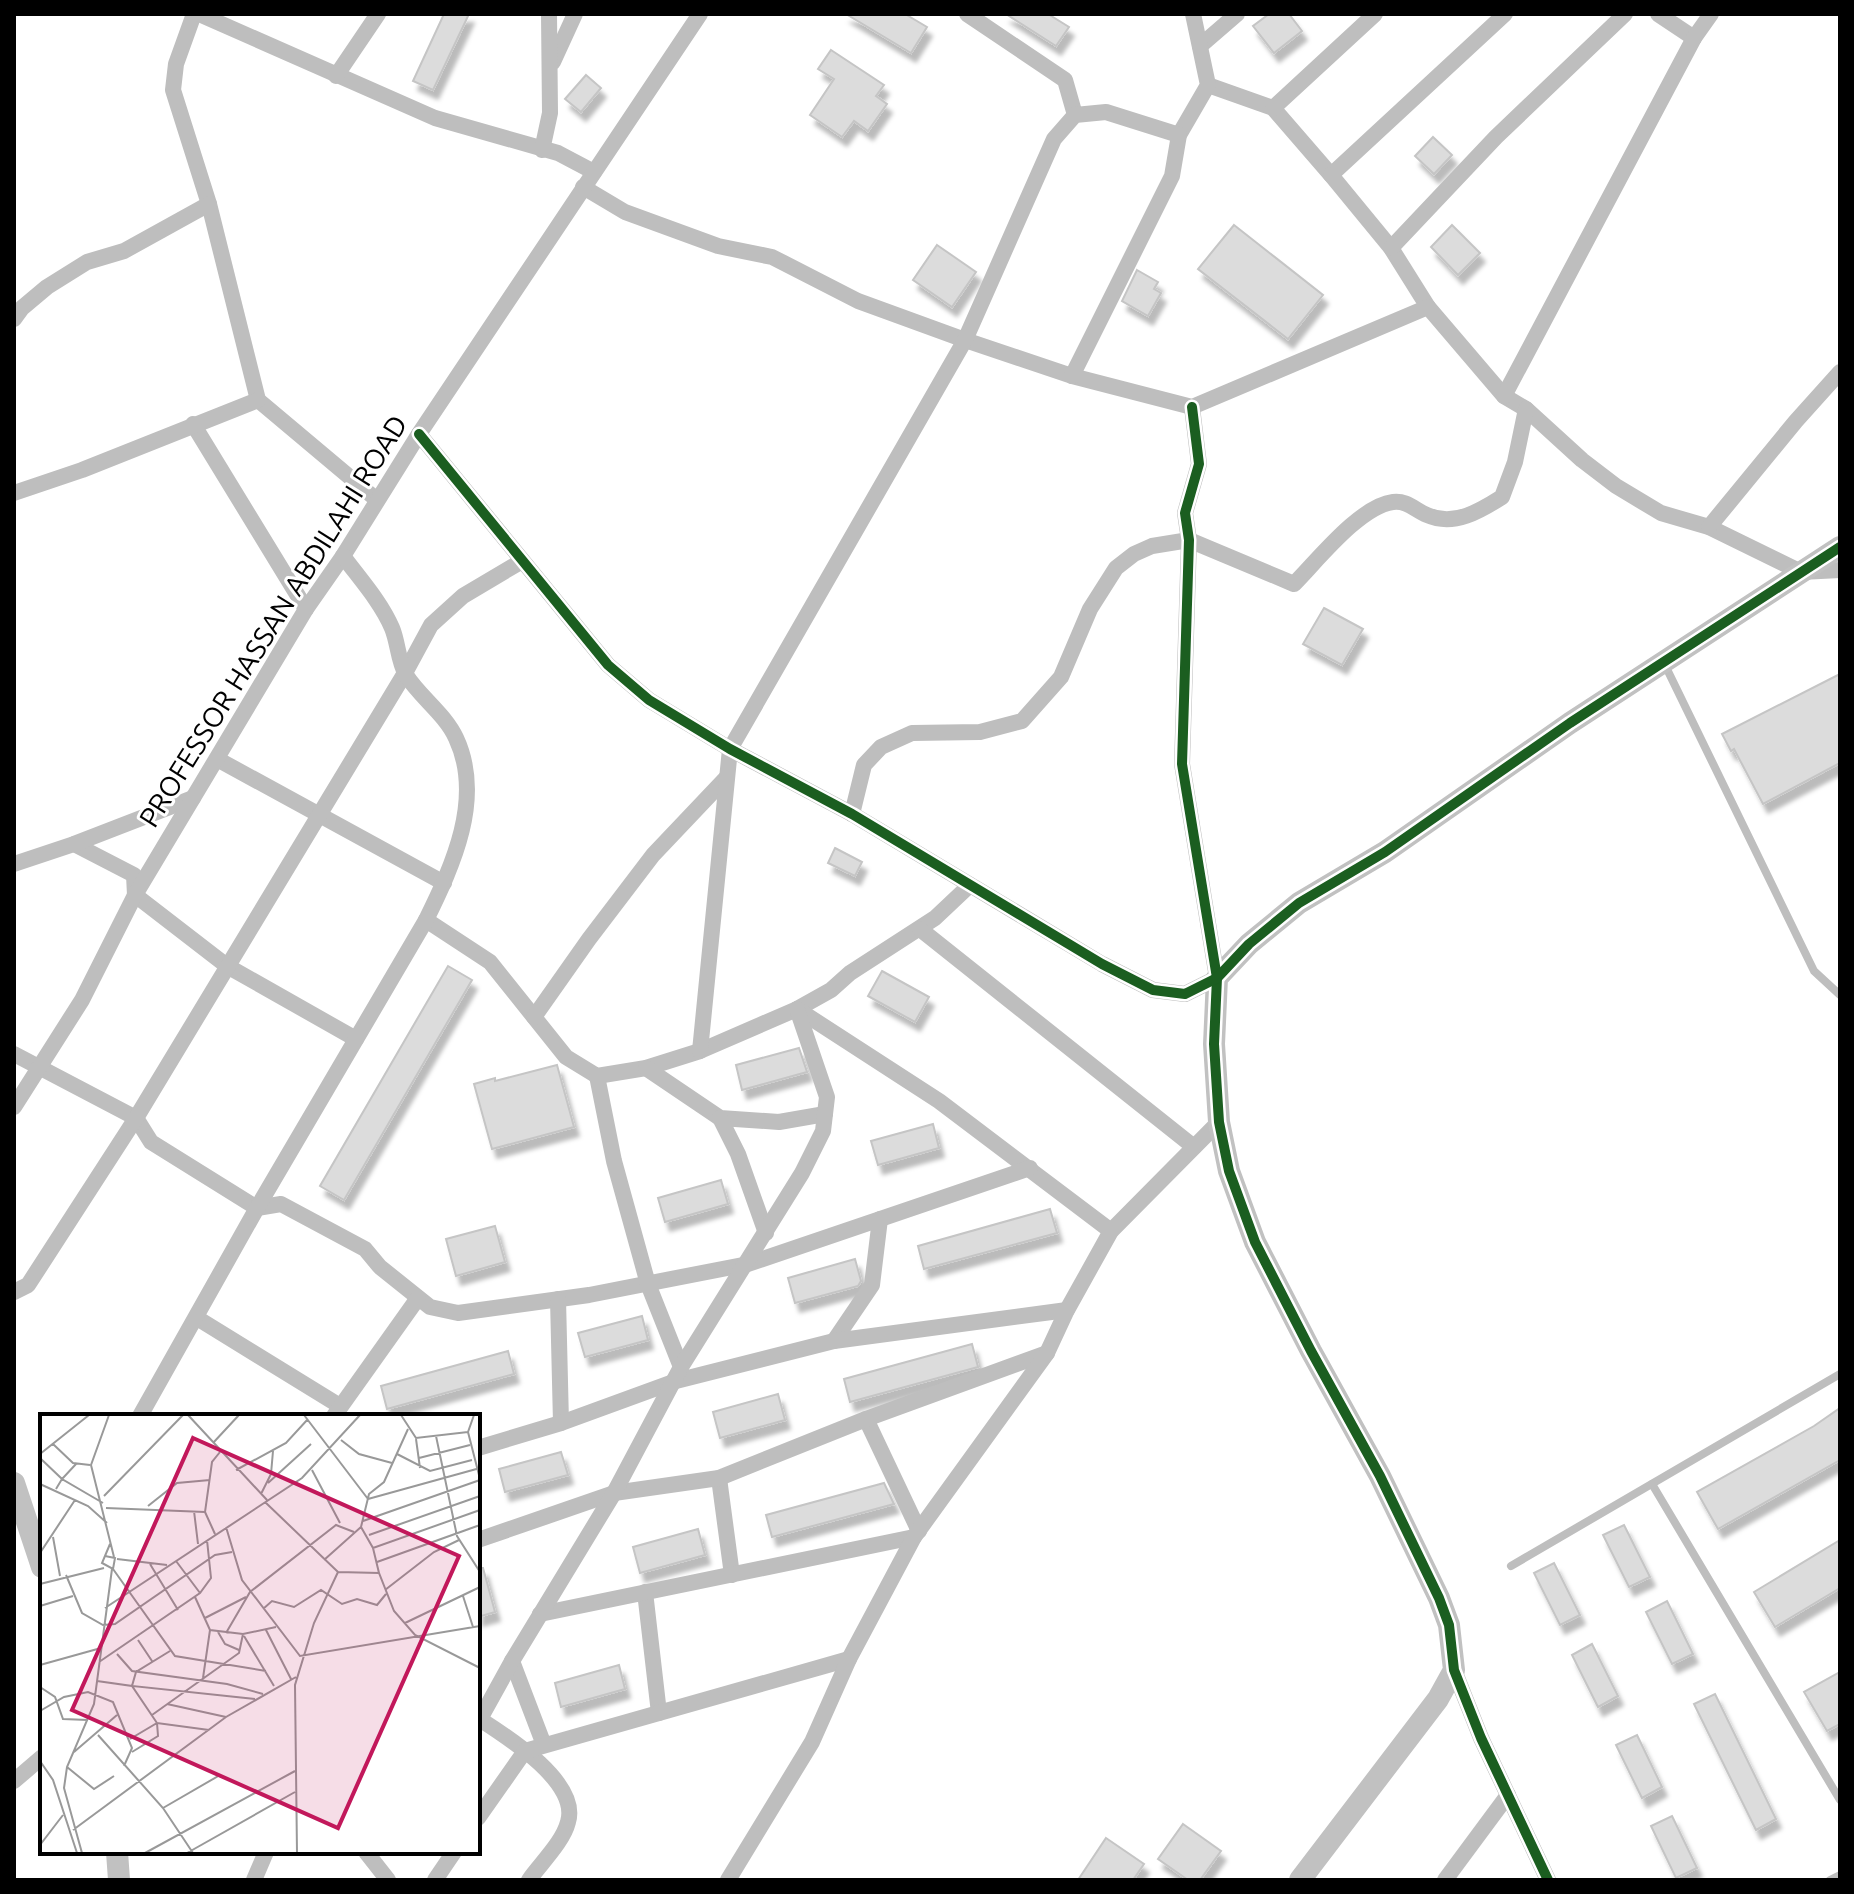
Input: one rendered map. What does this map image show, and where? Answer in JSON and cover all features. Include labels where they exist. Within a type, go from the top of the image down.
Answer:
[{"type":"street","points":[[377,500],[258,400],[209,204],[173,90],[176,64],[196,14],[435,118],[558,153],[594,172]]},
{"type":"street","points":[[336,76],[378,14]]},
{"type":"street","points":[[542,150],[550,113],[549,14]]},
{"type":"street","points":[[551,67],[575,14]]},
{"type":"street","name":"PROFESSOR HASSAN ABDILAHI ROAD","points":[[14,1107],[82,1000],[135,895],[306,609],[419,434],[700,14]]},
{"type":"street","points":[[967,14],[1065,80],[1075,115]]},
{"type":"street","points":[[1072,376],[1172,176],[1179,135],[1208,85],[1193,14]]},
{"type":"street","points":[[1200,46],[1237,14]]},
{"type":"street","points":[[1273,108],[1375,14]]},
{"type":"street","points":[[1331,175],[1505,14]]},
{"type":"street","points":[[1391,248],[1496,137],[1625,14]]},
{"type":"street","points":[[1658,14],[1694,38]]},
{"type":"street","points":[[1504,396],[1694,38],[1711,14]]},
{"type":"street","points":[[1208,85],[1273,108],[1391,248],[1428,307],[1504,396],[1526,409],[1582,460],[1616,486],[1661,513],[1709,527],[1801,572],[1840,570]]},
{"type":"street","points":[[700,1051],[730,749],[965,340],[1054,139],[1075,115],[1106,112],[1179,135]]},
{"type":"street","points":[[583,187],[625,212],[718,246],[772,257],[858,301],[965,340],[1072,376],[1192,407],[1428,307]]},
{"type":"street","points":[[14,319],[47,287],[87,262],[124,251],[209,204]]},
{"type":"street","points":[[1709,527],[1840,372]]},
{"type":"street","points":[[14,493],[82,470],[258,400]]},
{"type":"street","points":[[1192,407],[1199,464],[1185,513],[1189,540],[1182,764],[1217,978],[1214,1044],[1219,1122],[1229,1171],[1255,1242],[1380,1476],[1439,1598],[1449,1625],[1454,1670],[1481,1738],[1548,1880]]},
{"type":"street","points":[[852,814],[864,765],[881,747],[912,733],[980,732],[1022,721],[1061,677],[1090,609],[1116,568],[1134,554],[1152,546],[1189,540],[1294,584],[1367,512],[1394,501],[1415,506],[1427,516],[1459,519],[1502,497],[1515,462],[1526,409]]},
{"type":"street","points":[[193,424],[306,609]]},
{"type":"street","points":[[419,434],[608,665],[649,700],[730,749],[852,814],[1102,964],[1153,990],[1185,994],[1217,978],[1249,944],[1299,903],[1385,852],[1570,723],[1840,547]]},
{"type":"street","points":[[141,1414],[257,1208],[426,920],[444,883],[468,800],[467,770],[455,735],[405,673],[391,626],[343,556]]},
{"type":"street","points":[[14,1292],[28,1285],[136,1118],[431,625],[463,596],[522,561]]},
{"type":"street","points":[[217,759],[444,883]]},
{"type":"street","points":[[534,1017],[653,855],[727,777]]},
{"type":"street","points":[[14,864],[193,798]]},
{"type":"street","points":[[74,844],[134,875],[135,895],[227,966],[356,1039]]},
{"type":"street","points":[[426,920],[490,962],[566,1057],[597,1076],[646,1068],[700,1051],[797,1009],[831,990],[850,973],[920,929],[970,885]]},
{"type":"street","points":[[920,929],[1194,1147]]},
{"type":"street","points":[[480,1716],[614,1493],[678,1374],[748,1264],[823,1131],[827,1097],[797,1009]]},
{"type":"street","points":[[797,1009],[939,1101],[1111,1231]]},
{"type":"street","points":[[14,1054],[136,1118],[151,1142],[257,1208],[281,1204],[365,1249],[380,1267],[430,1307],[458,1313],[648,1284],[748,1264],[1030,1168]]},
{"type":"street","points":[[646,1068],[720,1118],[738,1154],[766,1233]]},
{"type":"street","points":[[597,1076],[614,1161],[648,1284],[678,1374]]},
{"type":"street","points":[[720,1118],[779,1122],[825,1114]]},
{"type":"street","points":[[728,1880],[812,1742],[849,1659],[917,1534],[1047,1353],[1111,1231],[1219,1122]]},
{"type":"street","points":[[834,1341],[872,1285],[880,1219]]},
{"type":"street","points":[[197,1318],[337,1411],[418,1298]]},
{"type":"street","points":[[558,1299],[561,1423]]},
{"type":"street","points":[[480,1447],[561,1423],[678,1374],[834,1341],[1067,1310]]},
{"type":"street","points":[[480,1539],[614,1493],[719,1478],[866,1419],[1047,1353]]},
{"type":"street","points":[[866,1419],[917,1534]]},
{"type":"street","points":[[719,1478],[732,1575]]},
{"type":"street","points":[[14,1483],[38,1542]]},
{"type":"street","points":[[540,1614],[917,1534]]},
{"type":"street","points":[[645,1592],[659,1713]]},
{"type":"street","points":[[480,1815],[525,1751],[849,1659]]},
{"type":"street","points":[[512,1661],[544,1745]]},
{"type":"street","points":[[1300,1880],[1438,1699],[1454,1670]]},
{"type":"street","points":[[480,1719],[554,1776],[569,1804],[569,1822],[529,1880]]},
{"type":"street","points":[[14,1781],[40,1759]]},
{"type":"street","points":[[1445,1880],[1508,1795]]},
{"type":"street","points":[[117,1854],[119,1880]]},
{"type":"street","points":[[254,1880],[265,1854]]},
{"type":"street","points":[[368,1854],[388,1880]]},
{"type":"street","points":[[435,1880],[453,1854]]},
{"type":"lane","points":[[1664,662],[1814,971],[1840,995]]},
{"type":"lane","points":[[1511,1566],[1840,1374]]},
{"type":"lane","points":[[1652,1484],[1840,1800]]},
{"type":"lane","points":[[1830,1880],[1840,1875]]},
{"type":"building","points":[[444,14],[469,14],[433,90],[413,81]]},
{"type":"building","points":[[846,14],[905,14],[927,27],[911,53]]},
{"type":"building","points":[[1006,14],[1048,14],[1069,27],[1056,46]]},
{"type":"building","points":[[1269,14],[1289,14],[1302,31],[1274,53],[1253,26]]},
{"type":"building","points":[[831,50],[884,85],[876,96],[887,104],[868,131],[854,121],[842,137],[810,115],[834,79],[818,69]]},
{"type":"building","points":[[586,75],[601,88],[581,112],[565,99]]},
{"type":"building","points":[[1433,137],[1452,155],[1434,174],[1415,156]]},
{"type":"building","points":[[1234,225],[1323,295],[1288,339],[1198,269]]},
{"type":"building","points":[[1452,225],[1480,253],[1458,275],[1431,247]]},
{"type":"building","points":[[937,245],[976,272],[952,307],[913,280]]},
{"type":"building","points":[[1137,270],[1158,282],[1154,289],[1161,293],[1148,316],[1122,301]]},
{"type":"building","points":[[1324,608],[1363,629],[1342,665],[1303,644]]},
{"type":"building","points":[[1840,674],[1840,763],[1763,804],[1734,749],[1731,751],[1722,734]]},
{"type":"building","points":[[835,848],[862,862],[855,876],[828,863]]},
{"type":"building","points":[[448,966],[472,980],[344,1200],[320,1186]]},
{"type":"building","points":[[882,971],[929,997],[915,1022],[868,996]]},
{"type":"building","points":[[799,1048],[807,1072],[742,1090],[736,1065]]},
{"type":"building","points":[[557,1065],[574,1127],[492,1149],[474,1084]]},
{"type":"building","points":[[933,1124],[939,1148],[878,1165],[871,1141]]},
{"type":"building","points":[[721,1180],[728,1204],[665,1222],[658,1198]]},
{"type":"building","points":[[1050,1209],[1057,1233],[924,1269],[918,1246]]},
{"type":"building","points":[[495,1226],[505,1262],[456,1276],[446,1239]]},
{"type":"building","points":[[855,1259],[861,1281],[858,1286],[795,1303],[788,1278]]},
{"type":"building","points":[[642,1316],[648,1340],[585,1357],[578,1333]]},
{"type":"building","points":[[972,1344],[978,1367],[850,1402],[844,1379]]},
{"type":"building","points":[[508,1351],[514,1374],[387,1409],[381,1386]]},
{"type":"building","points":[[778,1394],[785,1420],[720,1438],[713,1412]]},
{"type":"building","points":[[1840,1408],[1840,1460],[1718,1529],[1697,1492]]},
{"type":"building","points":[[561,1452],[568,1475],[505,1492],[499,1469]]},
{"type":"building","points":[[884,1483],[894,1504],[772,1537],[766,1515]]},
{"type":"building","points":[[1624,1525],[1650,1577],[1629,1587],[1603,1535]]},
{"type":"building","points":[[698,1529],[705,1555],[640,1573],[633,1547]]},
{"type":"building","points":[[1840,1540],[1840,1588],[1775,1627],[1754,1592]]},
{"type":"building","points":[[1554,1563],[1580,1615],[1560,1625],[1534,1573]]},
{"type":"building","points":[[480,1568],[483,1568],[495,1612],[480,1616]]},
{"type":"building","points":[[1667,1601],[1693,1654],[1672,1664],[1646,1612]]},
{"type":"building","points":[[1592,1644],[1618,1696],[1598,1707],[1572,1655]]},
{"type":"building","points":[[619,1665],[625,1689],[561,1707],[555,1683]]},
{"type":"building","points":[[1840,1672],[1840,1724],[1827,1731],[1804,1692]]},
{"type":"building","points":[[1715,1694],[1776,1819],[1756,1830],[1694,1704]]},
{"type":"building","points":[[1637,1735],[1662,1787],[1642,1798],[1616,1745]]},
{"type":"building","points":[[1672,1816],[1697,1868],[1676,1878],[1651,1826]]},
{"type":"building","points":[[1183,1824],[1221,1851],[1200,1880],[1188,1880],[1158,1859]]},
{"type":"building","points":[[1106,1838],[1144,1864],[1133,1880],[1078,1880]]},
{"type":"cycle path","points":[[1192,407],[1199,464],[1185,513],[1189,540],[1182,764],[1217,978],[1214,1044],[1219,1122],[1229,1171],[1255,1242],[1380,1476],[1439,1598],[1449,1625],[1454,1670],[1481,1738],[1548,1880]]},
{"type":"cycle path","points":[[419,434],[608,665],[649,700],[730,749],[852,814],[1102,964],[1153,990],[1185,994],[1217,978],[1249,944],[1299,903],[1385,852],[1570,723],[1840,547]]}]
